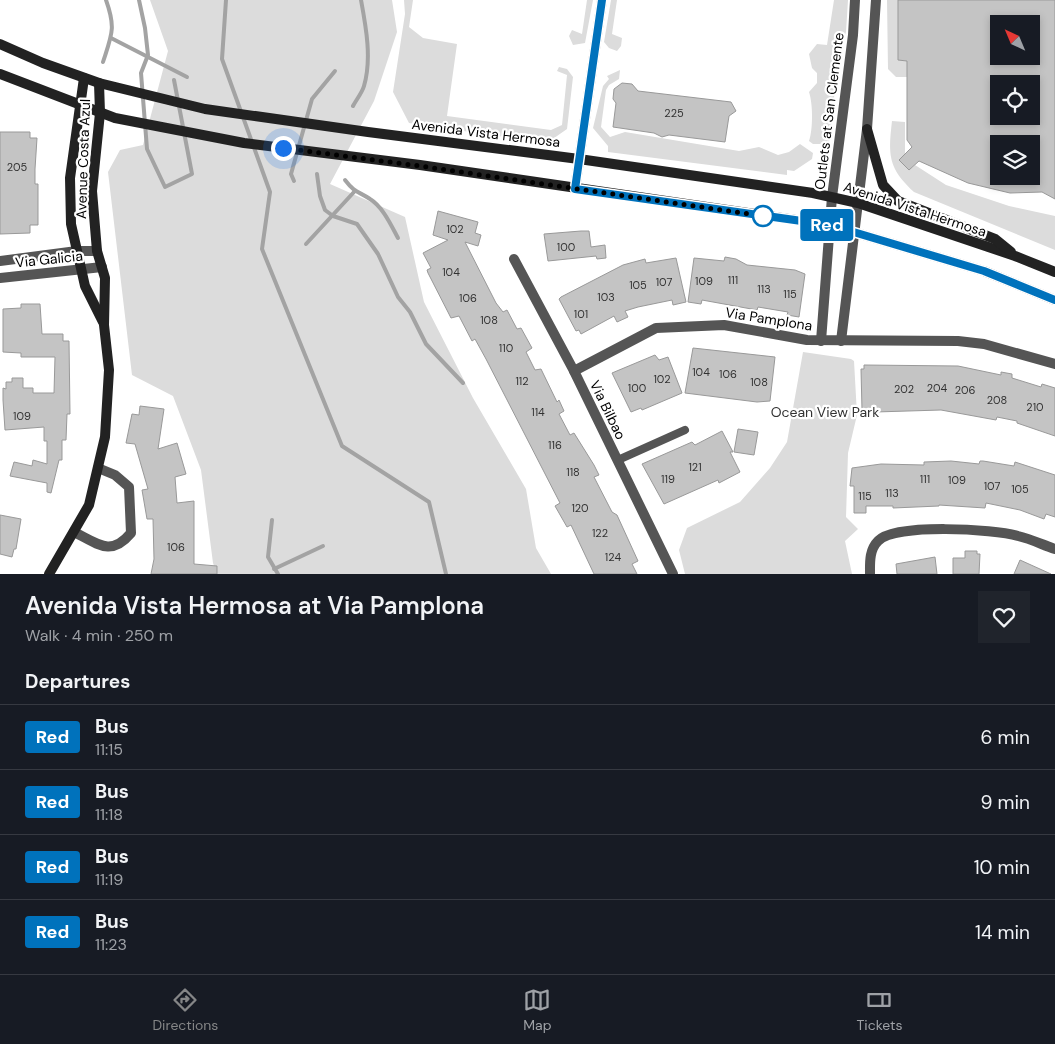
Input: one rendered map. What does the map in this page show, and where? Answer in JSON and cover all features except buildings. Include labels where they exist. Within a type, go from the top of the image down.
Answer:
[{"type":"main road","name":"Avenida Vista Hermosa","points":[[0,44],[43,64],[99,83],[205,109],[579,159],[832,197],[858,203],[1015,256],[1055,272]]},
{"type":"main road","points":[[0,74],[115,118],[244,143],[830,225],[984,271],[1055,300]]},
{"type":"main road","name":"Avenue Costa Azul","points":[[84,78],[70,178],[71,224],[85,286],[104,325]]},
{"type":"main road","name":"Avenue Costa Azul","points":[[49,574],[89,505],[105,437],[109,370],[104,325],[105,278],[97,251],[92,191],[100,113],[99,83]]},
{"type":"main road","points":[[868,129],[884,185],[898,200],[995,239],[1015,256]]},
{"type":"street","points":[[575,189],[602,0]]},
{"type":"street","name":"Outlets at San Clemente","points":[[830,225],[853,35],[855,0]]},
{"type":"street","points":[[841,341],[868,129],[876,0]]},
{"type":"street","name":"Via Pamplona","points":[[821,341],[830,225]]},
{"type":"street","name":"Via Galicia","points":[[0,261],[77,251],[97,251]]},
{"type":"street","name":"Via Bilbao","points":[[514,260],[574,370],[674,574]]},
{"type":"street","name":"Via Galicia","points":[[0,278],[102,267]]},
{"type":"street","name":"Via Pamplona","points":[[574,370],[656,328],[724,325],[807,340],[958,341],[984,344],[1055,364]]},
{"type":"street","points":[[74,532],[110,548],[121,544],[131,533],[130,488],[115,475],[98,468]]},
{"type":"street","points":[[870,574],[870,557],[878,541],[889,534],[954,528],[1017,536],[1055,549]]},
{"type":"lane","points":[[618,460],[685,430]]},
{"type":"green space","points":[[150,0],[392,0],[397,32],[374,101],[330,184],[405,217],[424,302],[473,398],[526,489],[536,548],[551,574],[217,574],[213,563],[201,470],[173,396],[132,375],[108,172],[120,150],[143,145],[168,51]]},
{"type":"green space","points":[[404,0],[413,0],[409,27],[423,38],[457,44],[447,116],[551,130],[562,125],[567,75],[557,71],[559,67],[567,69],[573,77],[567,129],[547,143],[409,123],[393,92],[405,14]]},
{"type":"green space","points":[[587,0],[593,0],[585,43],[573,45],[569,36],[572,30],[582,34]]},
{"type":"green space","points":[[611,0],[617,0],[612,34],[622,38],[621,46],[617,51],[609,48],[604,42]]},
{"type":"green space","points":[[834,0],[848,0],[846,32],[839,52],[829,144],[813,144],[809,141],[812,116],[809,92],[817,83],[817,73],[812,68],[809,54],[817,44],[827,45]]},
{"type":"green space","points":[[887,0],[898,0],[898,60],[907,61],[907,77],[896,77],[888,69]]},
{"type":"green space","points":[[620,70],[619,79],[609,85],[606,90],[601,127],[610,137],[625,132],[739,151],[759,147],[778,155],[789,152],[800,144],[813,153],[812,159],[794,171],[787,170],[787,175],[608,152],[608,146],[593,128],[603,86],[609,79],[607,76]]},
{"type":"green space","points":[[892,121],[905,122],[905,154],[899,160],[909,170],[915,165],[946,185],[1009,206],[1055,216],[1055,250],[914,192],[899,176],[892,160],[890,143]]},
{"type":"green space","name":"Ocean View Park","points":[[803,352],[854,361],[857,415],[848,453],[846,517],[858,529],[845,541],[852,574],[685,574],[679,550],[687,528],[740,502],[770,468],[787,442]]},
{"type":"waterway","points":[[103,62],[112,31],[106,0]]},
{"type":"waterway","points":[[139,0],[148,55],[141,73],[147,149],[165,187],[192,174],[174,80]]},
{"type":"waterway","points":[[226,0],[222,59],[270,192],[262,249],[342,446],[429,502],[446,574]]},
{"type":"waterway","points":[[353,106],[363,89],[368,65],[366,32],[361,0]]},
{"type":"waterway","points":[[111,38],[187,77]]},
{"type":"waterway","points":[[294,181],[291,174],[312,99],[335,71]]},
{"type":"waterway","points":[[317,174],[320,196],[325,210],[333,216],[357,224],[378,254],[398,297],[410,312],[426,344],[463,383]]},
{"type":"waterway","points":[[345,180],[354,190],[375,202],[398,238]]},
{"type":"waterway","points":[[306,244],[354,192]]},
{"type":"waterway","points":[[272,520],[268,557],[278,574]]},
{"type":"waterway","points":[[274,569],[323,546]]},
{"type":"bus line","name":"Red","points":[[602,0],[575,189],[830,225],[984,271],[1055,300]]},
{"type":"route","points":[[283,148],[763,216]]}]
